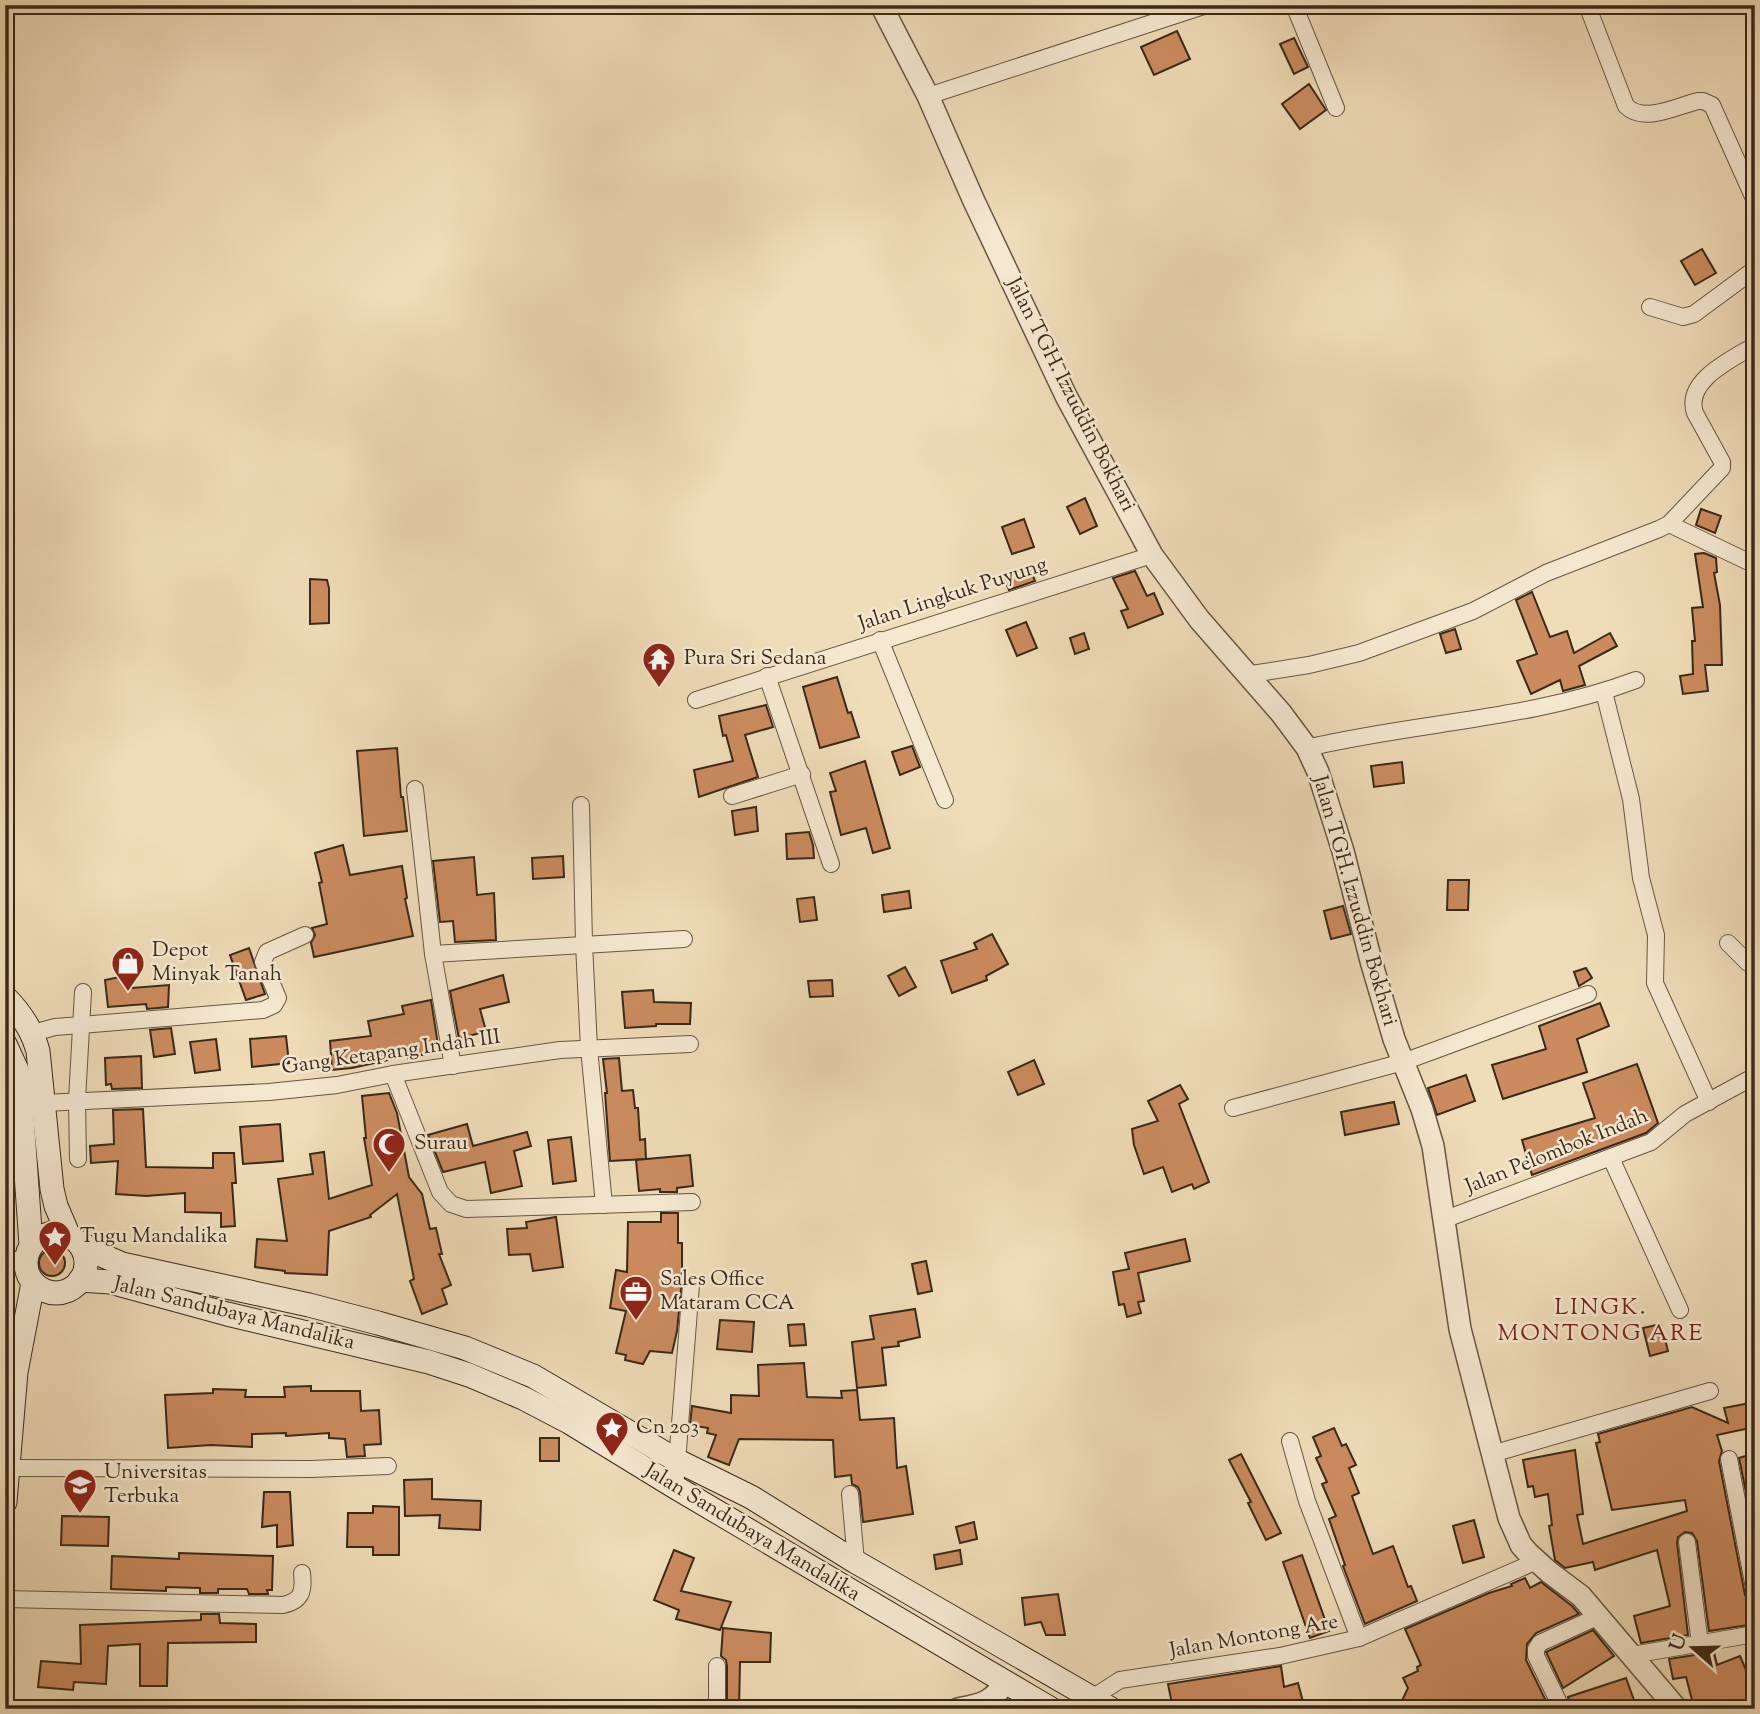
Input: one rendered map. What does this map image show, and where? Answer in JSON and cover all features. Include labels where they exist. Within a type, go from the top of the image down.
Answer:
[{"type":"main road","points":[[5,997],[33,1034],[38,1051],[24,1107],[21,1252],[26,1271],[33,1283],[44,1291],[57,1293],[70,1290],[80,1280],[86,1268],[85,1254],[56,1206],[24,1107],[17,1070],[5,1044]]},
{"type":"main road","points":[[21,1252],[41,1236],[54,1232],[73,1238],[122,1264],[309,1305],[465,1349],[533,1376],[678,1461],[751,1497],[856,1562],[1102,1703]]},
{"type":"main road","name":"Jalan Sandubaya Mandalika","points":[[80,1280],[110,1282],[227,1314],[429,1362],[469,1375],[523,1398],[569,1422],[675,1488],[1043,1704]]},
{"type":"main road","points":[[5,1502],[16,1372],[33,1283]]},
{"type":"main road","points":[[1043,1704],[1051,1673]]},
{"type":"street","name":"Jalan TGH. Izzuddin Bokhari","points":[[881,5],[928,96],[973,199],[1066,396],[1152,555],[1199,619],[1245,675],[1281,713],[1307,748],[1333,815],[1371,961],[1433,1146],[1460,1329],[1509,1518],[1521,1545],[1581,1596],[1676,1709]]},
{"type":"street","points":[[928,96],[1207,5]]},
{"type":"street","points":[[1294,5],[1336,108]]},
{"type":"street","points":[[1587,5],[1626,106],[1632,112],[1643,115],[1698,101],[1713,105],[1755,201]]},
{"type":"street","points":[[1650,307],[1683,317],[1694,314],[1755,269]]},
{"type":"street","points":[[1245,675],[1309,665],[1383,645],[1474,611],[1546,573],[1626,544],[1669,524],[1722,468],[1722,463],[1695,413],[1695,392],[1706,377],[1755,345]]},
{"type":"street","points":[[1669,524],[1755,565]]},
{"type":"street","name":"Jalan Lingkuk Puyung","points":[[696,700],[1152,555]]},
{"type":"street","points":[[880,640],[945,800]]},
{"type":"street","points":[[767,676],[831,864]]},
{"type":"street","points":[[1307,748],[1350,738],[1483,718],[1576,700],[1636,680]]},
{"type":"street","points":[[1604,692],[1631,799],[1641,878],[1656,935],[1654,974],[1658,992],[1709,1102]]},
{"type":"street","points":[[732,796],[802,774]]},
{"type":"street","points":[[415,789],[433,954],[453,1066]]},
{"type":"street","points":[[581,804],[589,1048],[604,1205]]},
{"type":"street","points":[[33,1034],[55,1027],[263,1010],[274,1005],[278,998],[263,957],[267,952],[305,935]]},
{"type":"street","points":[[433,954],[684,939]]},
{"type":"street","points":[[1728,943],[1752,966]]},
{"type":"street","points":[[78,1160],[77,1100],[83,992]]},
{"type":"street","points":[[1233,1108],[1403,1062],[1588,994]]},
{"type":"street","name":"Gang Ketapang Indah III","points":[[24,1107],[77,1100],[269,1092],[337,1085],[393,1074],[589,1048],[690,1044]]},
{"type":"street","points":[[393,1074],[438,1187],[451,1204],[466,1209],[692,1202]]},
{"type":"street","name":"Jalan Pelombok Indah","points":[[1443,1220],[1651,1142],[1685,1114],[1755,1076]]},
{"type":"street","points":[[1611,1158],[1680,1310]]},
{"type":"street","points":[[675,1488],[691,1285]]},
{"type":"street","points":[[1492,1454],[1710,1391]]},
{"type":"street","points":[[1290,1441],[1307,1501],[1359,1638]]},
{"type":"street","points":[[1729,1459],[1755,1593]]},
{"type":"street","points":[[8,1468],[311,1469],[388,1466]]},
{"type":"street","points":[[850,1494],[856,1562]]},
{"type":"street","points":[[1687,1542],[1700,1644]]},
{"type":"street","name":"Jalan Montong Are","points":[[1102,1703],[1120,1680],[1280,1656],[1359,1638],[1537,1561]]},
{"type":"street","points":[[5,1599],[283,1605],[296,1602],[302,1595],[302,1573]]},
{"type":"street","points":[[1562,1709],[1536,1656],[1536,1649],[1540,1643],[1599,1616]]},
{"type":"street","points":[[1632,1655],[1755,1634]]},
{"type":"street","points":[[717,1666],[717,1709]]},
{"type":"street","points":[[958,1709],[987,1703],[998,1694],[1006,1682]]},
{"type":"building","points":[[1177,31],[1190,59],[1154,75],[1141,47]]},
{"type":"building","points":[[1294,38],[1308,67],[1294,74],[1280,44]]},
{"type":"building","points":[[1309,84],[1326,110],[1300,129],[1282,104]]},
{"type":"building","points":[[1702,249],[1716,273],[1695,285],[1681,261]]},
{"type":"building","points":[[1085,498],[1097,526],[1080,534],[1067,507]]},
{"type":"building","points":[[1701,509],[1721,516],[1715,533],[1696,525]]},
{"type":"building","points":[[1024,519],[1034,547],[1012,554],[1002,527]]},
{"type":"building","points":[[1704,553],[1716,558],[1717,572],[1714,573],[1720,605],[1722,665],[1705,665],[1708,691],[1683,694],[1680,676],[1693,674],[1692,641],[1695,641],[1692,608],[1703,607],[1695,554]]},
{"type":"building","points":[[1029,566],[1035,581],[1009,590],[1003,576]]},
{"type":"building","points":[[1135,571],[1147,596],[1154,593],[1163,614],[1128,628],[1121,611],[1128,609],[1113,578]]},
{"type":"building","points":[[310,579],[327,580],[329,623],[310,624]]},
{"type":"building","points":[[1532,592],[1550,637],[1567,631],[1574,653],[1610,633],[1617,646],[1579,666],[1585,685],[1563,691],[1560,680],[1531,694],[1517,661],[1537,654],[1516,600]]},
{"type":"building","points":[[1026,622],[1037,648],[1017,656],[1006,630]]},
{"type":"building","points":[[1455,629],[1461,649],[1446,653],[1440,634]]},
{"type":"building","points":[[1084,633],[1089,649],[1075,654],[1070,638]]},
{"type":"building","points":[[837,677],[859,737],[820,748],[803,687]]},
{"type":"building","points":[[766,705],[773,727],[745,735],[758,777],[699,797],[694,770],[733,761],[726,735],[723,736],[719,716]]},
{"type":"building","points":[[912,746],[920,767],[900,775],[892,752]]},
{"type":"building","points":[[397,748],[407,831],[364,836],[357,751]]},
{"type":"building","points":[[865,761],[890,848],[873,853],[866,828],[841,835],[830,792],[836,791],[830,773]]},
{"type":"building","points":[[1402,762],[1404,783],[1374,787],[1371,766]]},
{"type":"building","points":[[756,807],[758,831],[735,835],[732,811]]},
{"type":"building","points":[[809,832],[814,858],[787,859],[786,834]]},
{"type":"building","points":[[343,845],[350,875],[402,866],[405,899],[413,936],[314,957],[311,943],[315,935],[312,928],[327,924],[315,853]]},
{"type":"building","points":[[563,856],[564,877],[533,879],[532,858]]},
{"type":"building","points":[[474,857],[477,895],[494,893],[496,940],[455,942],[453,921],[440,922],[433,861]]},
{"type":"building","points":[[1448,880],[1469,880],[1468,910],[1447,910]]},
{"type":"building","points":[[909,891],[911,908],[884,912],[882,895]]},
{"type":"building","points":[[814,897],[817,920],[800,922],[797,899]]},
{"type":"building","points":[[1343,906],[1351,934],[1331,939],[1324,911]]},
{"type":"building","points":[[992,934],[1008,964],[986,976],[987,980],[952,993],[941,961],[977,949],[974,943]]},
{"type":"building","points":[[249,948],[265,994],[246,1000],[230,955]]},
{"type":"building","points":[[905,967],[916,987],[899,996],[888,976]]},
{"type":"building","points":[[1586,968],[1592,978],[1579,986],[1574,972]]},
{"type":"building","points":[[130,975],[132,988],[169,985],[168,1007],[147,1009],[146,1004],[108,1007],[105,980]]},
{"type":"building","points":[[503,975],[509,1002],[480,1009],[486,1031],[459,1039],[450,991]]},
{"type":"building","points":[[832,980],[833,996],[810,997],[808,981]]},
{"type":"building","points":[[653,990],[654,1002],[691,1003],[690,1024],[625,1028],[622,992]]},
{"type":"building","points":[[431,1000],[439,1051],[408,1058],[404,1049],[386,1053],[388,1060],[332,1070],[330,1041],[371,1036],[368,1021],[404,1014],[402,1006]]},
{"type":"building","points":[[1600,1003],[1609,1026],[1577,1039],[1587,1072],[1503,1099],[1492,1065],[1546,1049],[1539,1026]]},
{"type":"building","points":[[171,1028],[175,1054],[154,1057],[150,1030]]},
{"type":"building","points":[[286,1036],[289,1063],[252,1067],[250,1039]]},
{"type":"building","points":[[216,1039],[220,1070],[195,1073],[190,1042]]},
{"type":"building","points":[[141,1056],[142,1088],[112,1089],[111,1084],[106,1085],[105,1058]]},
{"type":"building","points":[[619,1058],[622,1091],[633,1090],[635,1108],[638,1108],[640,1140],[645,1139],[646,1159],[610,1161],[603,1059]]},
{"type":"building","points":[[1034,1060],[1044,1084],[1018,1095],[1008,1072]]},
{"type":"building","points":[[1637,1064],[1658,1123],[1646,1133],[1532,1175],[1522,1140],[1595,1118],[1583,1083]]},
{"type":"building","points":[[1466,1075],[1475,1101],[1437,1115],[1428,1088]]},
{"type":"building","points":[[1180,1085],[1188,1099],[1179,1104],[1209,1182],[1194,1189],[1192,1184],[1172,1192],[1163,1167],[1144,1174],[1134,1145],[1132,1129],[1158,1121],[1148,1101]]},
{"type":"building","points":[[389,1093],[397,1113],[409,1177],[422,1194],[430,1229],[436,1228],[442,1254],[439,1254],[451,1285],[442,1289],[447,1304],[422,1314],[410,1281],[414,1279],[397,1194],[370,1215],[371,1217],[329,1231],[327,1275],[285,1273],[255,1267],[257,1239],[287,1241],[278,1179],[313,1174],[310,1154],[324,1152],[329,1199],[372,1185],[364,1138],[362,1096]]},
{"type":"building","points":[[1394,1102],[1399,1124],[1345,1135],[1341,1112]]},
{"type":"building","points":[[143,1109],[146,1167],[213,1168],[213,1153],[234,1153],[236,1183],[232,1183],[235,1226],[221,1227],[221,1213],[185,1212],[185,1193],[146,1196],[116,1194],[118,1161],[91,1163],[90,1146],[114,1144],[113,1110]]},
{"type":"building","points":[[280,1124],[283,1161],[243,1164],[240,1127]]},
{"type":"building","points":[[467,1124],[473,1146],[527,1132],[531,1146],[514,1151],[522,1186],[491,1193],[485,1162],[443,1172],[428,1135]]},
{"type":"building","points":[[571,1137],[576,1181],[553,1184],[548,1140]]},
{"type":"building","points":[[690,1155],[693,1186],[677,1188],[677,1192],[660,1192],[660,1189],[639,1191],[636,1160]]},
{"type":"building","points":[[661,1213],[678,1213],[678,1243],[682,1243],[682,1280],[677,1331],[672,1353],[650,1351],[643,1364],[625,1360],[626,1355],[616,1353],[626,1311],[610,1308],[616,1270],[627,1272],[628,1222],[661,1222]]},
{"type":"building","points":[[556,1217],[563,1267],[533,1271],[530,1254],[509,1255],[507,1229],[527,1228],[526,1222]]},
{"type":"building","points":[[1185,1239],[1190,1261],[1138,1273],[1144,1301],[1138,1302],[1141,1313],[1127,1317],[1124,1304],[1119,1305],[1113,1272],[1129,1269],[1125,1253]]},
{"type":"building","points":[[52,1250],[61,1254],[65,1263],[61,1272],[52,1276],[43,1272],[39,1263],[43,1254]]},
{"type":"building","points":[[926,1261],[932,1291],[918,1294],[912,1264]]},
{"type":"building","points":[[915,1309],[920,1337],[898,1342],[899,1346],[882,1348],[886,1385],[857,1388],[852,1342],[874,1339],[870,1316]]},
{"type":"building","points":[[720,1320],[754,1322],[752,1352],[717,1349]]},
{"type":"building","points":[[804,1324],[806,1345],[790,1346],[788,1325]]},
{"type":"building","points":[[1661,1324],[1668,1351],[1650,1356],[1643,1328]]},
{"type":"building","points":[[804,1363],[807,1397],[842,1398],[841,1391],[857,1390],[860,1420],[894,1418],[897,1468],[906,1466],[913,1514],[863,1522],[860,1492],[858,1487],[852,1484],[851,1475],[835,1477],[833,1440],[739,1439],[729,1465],[708,1457],[716,1435],[707,1433],[708,1428],[690,1425],[692,1406],[731,1413],[731,1395],[759,1396],[758,1365]]},
{"type":"building","points":[[311,1386],[311,1391],[360,1391],[361,1411],[379,1410],[381,1444],[364,1445],[365,1456],[347,1457],[345,1439],[329,1438],[329,1433],[286,1436],[286,1433],[252,1434],[252,1447],[211,1445],[168,1448],[165,1395],[213,1393],[213,1389],[246,1390],[245,1397],[285,1397],[284,1387]]},
{"type":"building","points":[[1755,1402],[1755,1427],[1717,1435],[1722,1451],[1719,1461],[1745,1595],[1755,1603],[1755,1624],[1709,1631],[1697,1541],[1692,1533],[1685,1532],[1678,1537],[1677,1543],[1688,1635],[1641,1643],[1634,1616],[1670,1606],[1657,1550],[1595,1570],[1593,1562],[1565,1568],[1555,1560],[1549,1526],[1552,1525],[1548,1494],[1535,1497],[1533,1486],[1528,1487],[1523,1460],[1575,1450],[1583,1514],[1577,1515],[1583,1544],[1687,1511],[1685,1500],[1612,1510],[1596,1443],[1600,1442],[1598,1434],[1692,1407],[1728,1423],[1724,1408]]},
{"type":"building","points":[[1334,1428],[1342,1446],[1346,1444],[1356,1465],[1349,1468],[1359,1493],[1352,1496],[1373,1554],[1393,1546],[1408,1587],[1411,1586],[1417,1601],[1365,1624],[1329,1519],[1336,1516],[1322,1484],[1327,1482],[1316,1458],[1321,1456],[1313,1437]]},
{"type":"building","points":[[540,1438],[559,1438],[559,1461],[540,1461]]},
{"type":"building","points":[[1755,1453],[1755,1537],[1739,1458]]},
{"type":"building","points":[[1241,1454],[1281,1533],[1266,1540],[1248,1503],[1251,1502],[1229,1460]]},
{"type":"building","points":[[432,1479],[432,1499],[481,1501],[480,1530],[439,1528],[440,1515],[405,1516],[404,1480]]},
{"type":"building","points":[[264,1492],[290,1492],[293,1545],[277,1547],[277,1525],[262,1527]]},
{"type":"building","points":[[373,1506],[399,1507],[399,1555],[373,1555],[373,1547],[347,1547],[348,1513],[373,1513]]},
{"type":"building","points":[[62,1516],[109,1517],[108,1546],[61,1545]]},
{"type":"building","points":[[1474,1520],[1484,1557],[1463,1563],[1453,1526]]},
{"type":"building","points":[[974,1522],[977,1539],[960,1543],[956,1527]]},
{"type":"building","points":[[674,1550],[694,1558],[681,1591],[731,1602],[720,1630],[676,1619],[679,1610],[654,1600]]},
{"type":"building","points":[[960,1550],[962,1564],[936,1569],[934,1555]]},
{"type":"building","points":[[179,1553],[273,1556],[272,1590],[267,1590],[268,1594],[249,1594],[247,1589],[218,1589],[218,1593],[200,1593],[200,1588],[166,1587],[166,1591],[111,1589],[112,1556],[179,1559]]},
{"type":"building","points":[[1302,1555],[1329,1631],[1310,1638],[1283,1562]]},
{"type":"building","points":[[1525,1578],[1530,1588],[1541,1582],[1579,1614],[1536,1633],[1527,1644],[1526,1660],[1545,1699],[1542,1701],[1543,1705],[1547,1703],[1550,1709],[1398,1709],[1408,1688],[1403,1678],[1418,1671],[1417,1667],[1421,1665],[1405,1629],[1512,1586],[1511,1584]]},
{"type":"building","points":[[1058,1594],[1065,1635],[1046,1635],[1041,1622],[1025,1625],[1022,1598]]},
{"type":"building","points":[[201,1614],[219,1614],[220,1623],[256,1624],[256,1642],[168,1643],[167,1686],[140,1686],[140,1644],[108,1646],[106,1684],[74,1682],[73,1690],[38,1687],[41,1661],[81,1664],[80,1625],[201,1620]]},
{"type":"building","points":[[723,1628],[771,1633],[770,1662],[740,1662],[739,1709],[727,1709],[727,1666],[726,1660],[721,1656]]},
{"type":"building","points":[[1593,1630],[1614,1656],[1563,1688],[1546,1652]]},
{"type":"building","points":[[1714,1652],[1717,1665],[1740,1656],[1755,1691],[1755,1709],[1702,1709],[1699,1703],[1693,1704],[1686,1677],[1673,1679],[1669,1659]]},
{"type":"building","points":[[1281,1666],[1284,1687],[1298,1683],[1305,1709],[1173,1709],[1168,1684]]},
{"type":"building","points":[[1626,1678],[1635,1703],[1618,1709],[1572,1709],[1568,1697]]},
{"type":"place","name":"Pura Sri Sedana","points":[[659,689]]},
{"type":"place","name":"Depot Minyak Tanah","points":[[128,993]]},
{"type":"place","name":"Surau","points":[[389,1174]]},
{"type":"place","name":"Tugu Mandalika","points":[[55,1267]]},
{"type":"place","name":"Sales Office Mataram CCA","points":[[636,1322]]},
{"type":"place","name":"Cn 203","points":[[612,1458]]},
{"type":"place","name":"Universitas Terbuka","points":[[80,1515]]},
{"type":"district","name":"LINGK. MONTONG ARE","points":[[1601,1321]]}]
